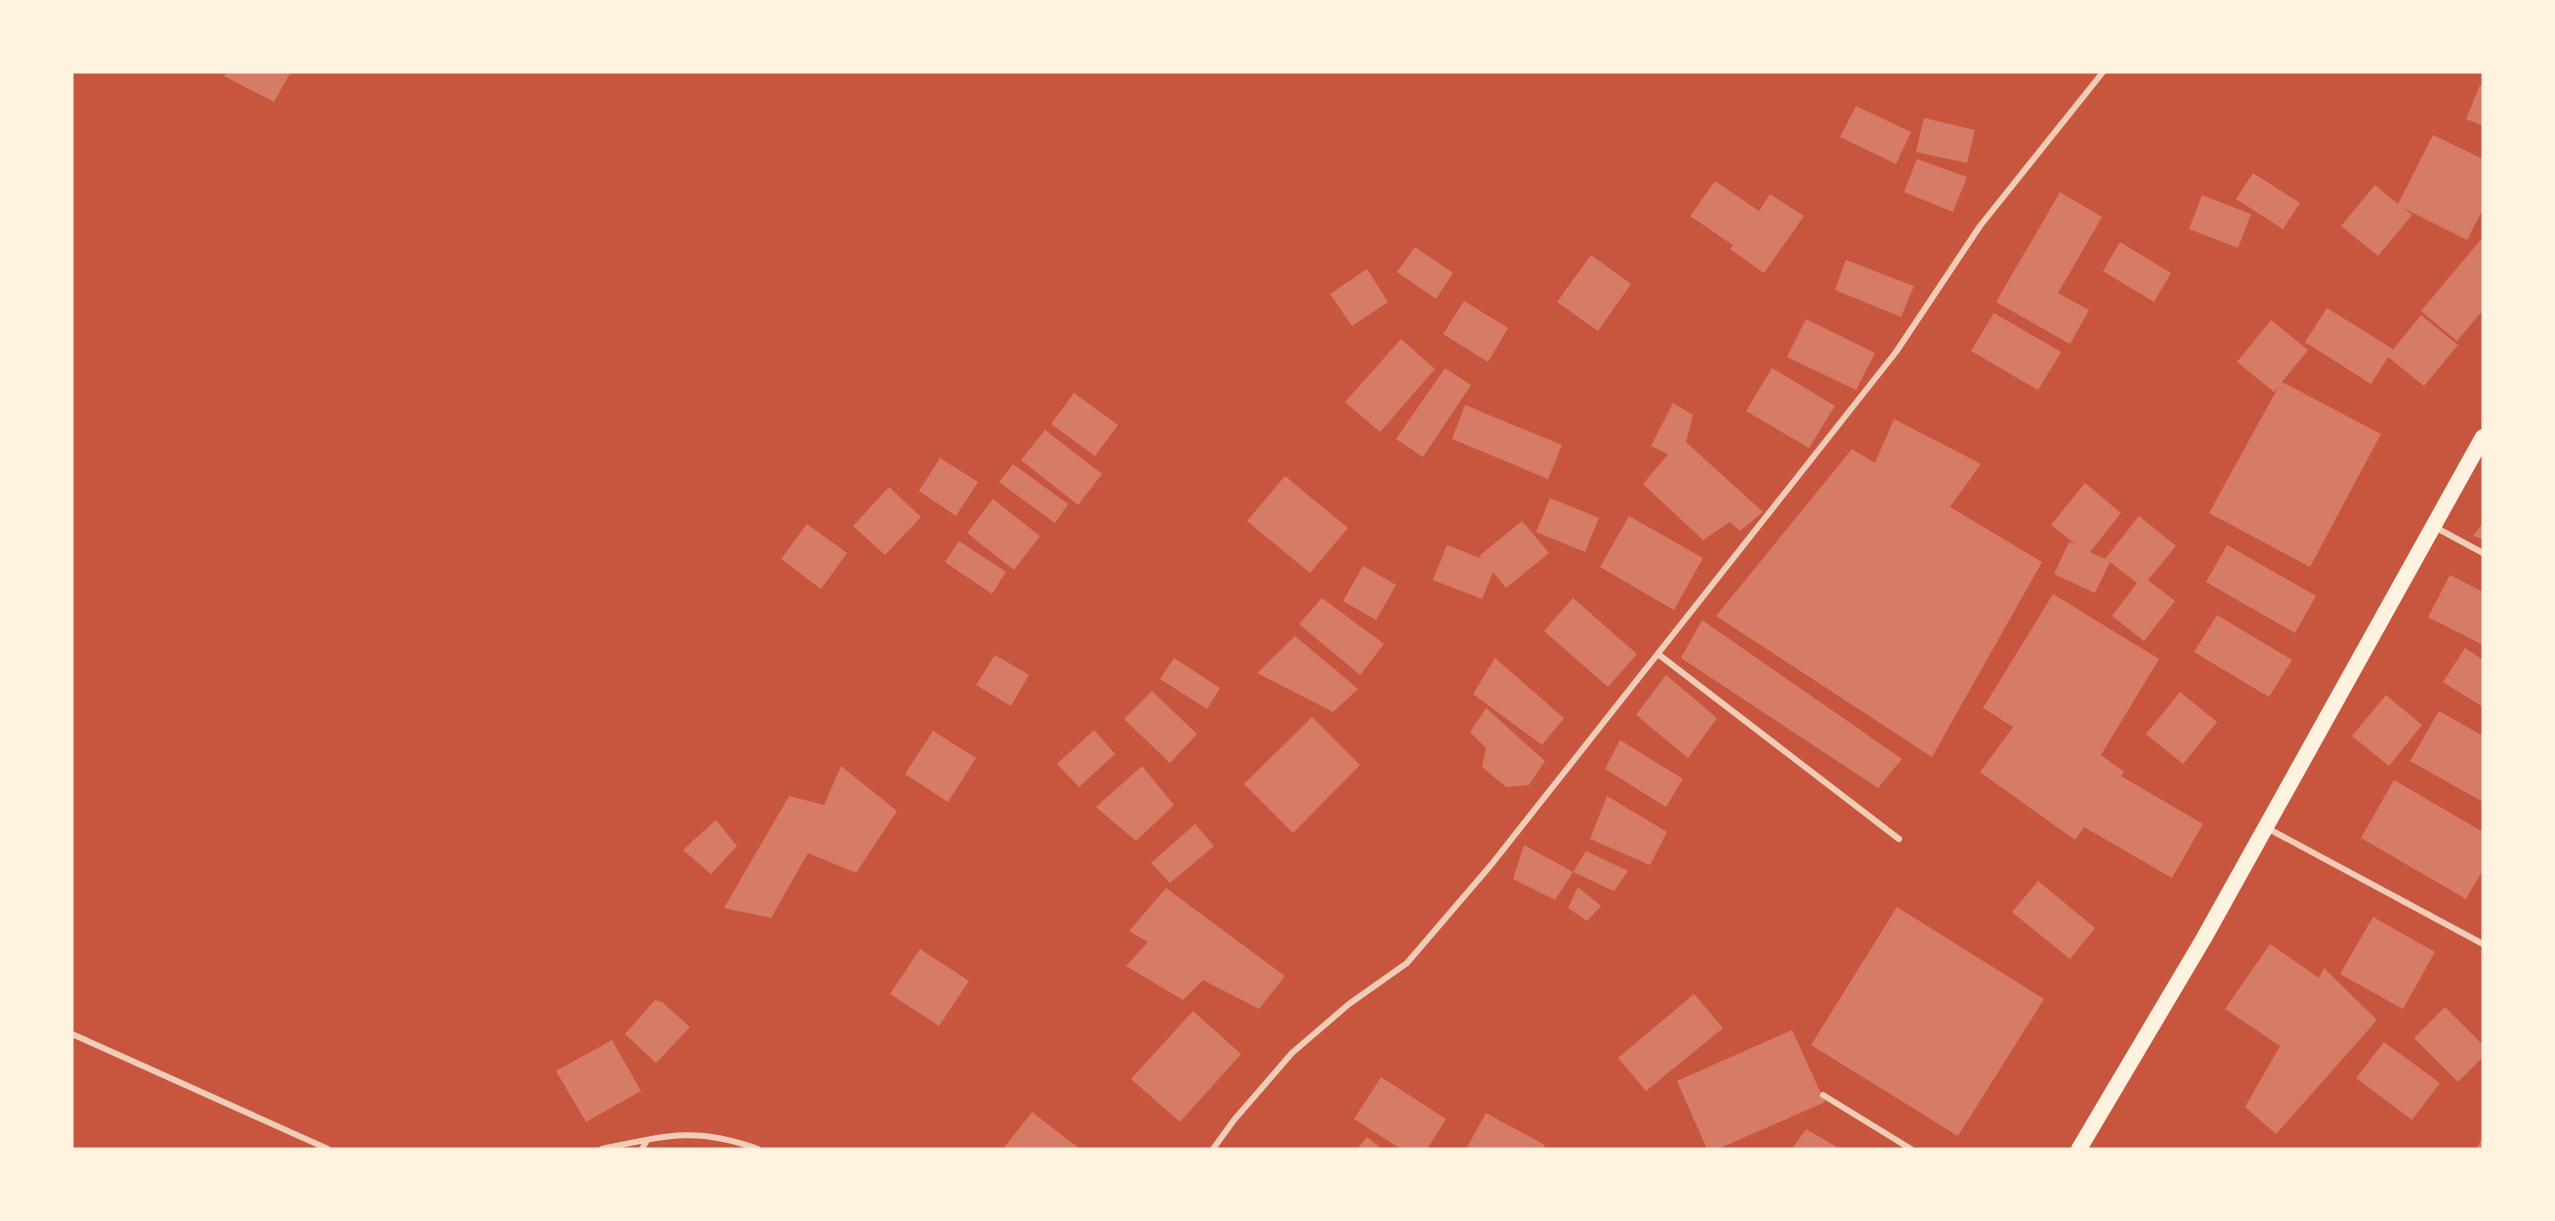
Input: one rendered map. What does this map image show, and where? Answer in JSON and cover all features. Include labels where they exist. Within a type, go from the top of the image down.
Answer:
[{"type":"highway","points":[[2079,1149],[2204,938],[2483,437]]},
{"type":"street","points":[[1213,1149],[1234,1120],[1292,1053],[1349,1004],[1407,963],[1491,865],[1896,352],[1980,226],[2103,72]]},
{"type":"street","points":[[2432,525],[2483,553]]},
{"type":"street","points":[[1658,654],[1899,839]]},
{"type":"street","points":[[2265,827],[2483,944]]},
{"type":"street","points":[[72,1034],[328,1149]]},
{"type":"street","points":[[1823,1095],[1911,1149]]},
{"type":"street","points":[[602,1149],[679,1133],[723,1137],[758,1149]]},
{"type":"street","points":[[642,1149],[647,1140]]},
{"type":"building","points":[[226,72],[291,72],[274,102],[224,76]]},
{"type":"building","points":[[2480,85],[2483,87],[2483,126],[2466,119]]},
{"type":"building","points":[[1856,106],[1911,132],[1896,164],[1840,137]]},
{"type":"building","points":[[1924,118],[1975,130],[1967,163],[1916,152]]},
{"type":"building","points":[[2433,135],[2483,159],[2483,209],[2467,240],[2403,208],[2412,215],[2378,256],[2341,226],[2375,185],[2398,204]]},
{"type":"building","points":[[1917,159],[1967,177],[1953,212],[1904,192]]},
{"type":"building","points":[[2253,173],[2300,203],[2283,229],[2236,199]]},
{"type":"building","points":[[1715,181],[1759,211],[1770,194],[1804,216],[1764,273],[1730,249],[1733,245],[1690,216]]},
{"type":"building","points":[[2060,192],[2102,217],[2058,293],[2089,310],[2070,344],[1996,302]]},
{"type":"building","points":[[2202,195],[2251,214],[2238,248],[2189,229]]},
{"type":"building","points":[[2483,237],[2483,310],[2457,341],[2421,311]]},
{"type":"building","points":[[2120,242],[2171,273],[2154,302],[2103,271]]},
{"type":"building","points":[[1415,247],[1453,273],[1436,299],[1397,272]]},
{"type":"building","points":[[1591,255],[1631,284],[1598,331],[1557,302]]},
{"type":"building","points":[[1846,260],[1914,286],[1901,317],[1835,290]]},
{"type":"building","points":[[1367,269],[1388,302],[1352,326],[1330,294]]},
{"type":"building","points":[[1464,301],[1508,328],[1488,362],[1443,334]]},
{"type":"building","points":[[2327,308],[2393,349],[2388,356],[2421,315],[2458,345],[2424,386],[2388,357],[2371,384],[2305,342]]},
{"type":"building","points":[[1994,313],[2061,352],[2038,390],[1971,351]]},
{"type":"building","points":[[1806,319],[1875,353],[1856,390],[1787,357]]},
{"type":"building","points":[[2271,320],[2308,350],[2282,382],[2381,434],[2310,567],[2209,513],[2279,386],[2274,392],[2237,362]]},
{"type":"building","points":[[1401,339],[1435,369],[1380,432],[1345,402]]},
{"type":"building","points":[[1445,368],[1471,385],[1423,457],[1396,439]]},
{"type":"building","points":[[1772,368],[1835,406],[1809,448],[1746,411]]},
{"type":"building","points":[[1074,393],[1118,425],[1095,456],[1051,424]]},
{"type":"building","points":[[1673,403],[1693,415],[1686,442],[1763,512],[1740,531],[1730,522],[1703,540],[1643,484],[1668,454],[1651,446]]},
{"type":"building","points":[[1465,405],[1562,445],[1548,479],[1452,439]]},
{"type":"building","points":[[1894,419],[1981,464],[1950,507],[2042,562],[1932,757],[1716,616],[1852,449],[1875,463]]},
{"type":"building","points":[[1045,430],[1102,474],[1078,505],[1021,460]]},
{"type":"building","points":[[940,458],[978,482],[956,516],[919,491]]},
{"type":"building","points":[[1013,464],[1068,504],[1055,523],[999,482]]},
{"type":"building","points":[[1285,476],[1348,528],[1310,573],[1247,521]]},
{"type":"building","points":[[2085,483],[2121,513],[2090,552],[2105,559],[2139,516],[2176,546],[2148,580],[2175,601],[2144,641],[2112,616],[2137,583],[2110,562],[2095,593],[2054,574],[2069,542],[2075,544],[2051,525]]},
{"type":"building","points":[[889,487],[921,517],[885,555],[853,526]]},
{"type":"building","points":[[1550,498],[1599,518],[1585,552],[1536,532]]},
{"type":"building","points":[[993,499],[1040,536],[1014,570],[967,533]]},
{"type":"building","points":[[1629,516],[1703,558],[1674,610],[1600,567]]},
{"type":"building","points":[[1522,521],[1549,553],[1506,588],[1493,572],[1482,599],[1433,580],[1447,545],[1482,559],[1479,556]]},
{"type":"building","points":[[2483,523],[2483,539],[2473,536]]},
{"type":"building","points":[[807,524],[847,553],[821,589],[781,559]]},
{"type":"building","points":[[959,541],[1006,572],[992,594],[945,562]]},
{"type":"building","points":[[2227,545],[2316,596],[2295,633],[2206,582]]},
{"type":"building","points":[[1363,566],[1396,585],[1376,620],[1343,601]]},
{"type":"building","points":[[2450,575],[2483,592],[2483,645],[2428,617]]},
{"type":"building","points":[[2053,594],[2159,659],[2101,755],[2124,772],[2121,776],[2203,824],[2172,878],[2084,827],[2075,840],[1980,772],[2013,727],[1983,708]]},
{"type":"building","points":[[1322,598],[1384,644],[1360,675],[1299,624]]},
{"type":"building","points":[[1573,598],[1637,654],[1608,687],[1544,631]]},
{"type":"building","points":[[2217,615],[2292,660],[2269,697],[2194,652]]},
{"type":"building","points":[[1702,620],[1902,759],[1878,788],[1681,658]]},
{"type":"building","points":[[1295,636],[1358,689],[1333,712],[1257,673]]},
{"type":"building","points":[[2465,648],[2483,660],[2483,707],[2443,682]]},
{"type":"building","points":[[995,655],[1029,675],[1011,706],[976,685]]},
{"type":"building","points":[[1174,658],[1220,688],[1207,709],[1160,679]]},
{"type":"building","points":[[1495,658],[1564,718],[1542,745],[1473,694]]},
{"type":"building","points":[[1666,675],[1717,718],[1688,758],[1636,715]]},
{"type":"building","points":[[1152,691],[1197,734],[1170,763],[1124,719]]},
{"type":"building","points":[[2180,692],[2217,722],[2183,764],[2146,734]]},
{"type":"building","points":[[2386,695],[2422,725],[2389,766],[2352,736]]},
{"type":"building","points":[[1486,708],[1545,761],[1529,785],[1506,787],[1482,767],[1486,748],[1470,732]]},
{"type":"building","points":[[2439,711],[2483,736],[2483,802],[2410,761]]},
{"type":"building","points":[[1312,717],[1360,765],[1293,833],[1244,784]]},
{"type":"building","points":[[1094,730],[1115,754],[1079,787],[1057,764]]},
{"type":"building","points":[[933,731],[976,758],[948,802],[905,774]]},
{"type":"building","points":[[1620,740],[1683,779],[1666,807],[1605,769]]},
{"type":"building","points":[[841,766],[897,811],[856,873],[808,853],[771,918],[724,908],[789,796],[824,805]]},
{"type":"building","points":[[1142,766],[1174,805],[1136,841],[1096,807]]},
{"type":"building","points":[[2394,780],[2483,832],[2483,870],[2466,899],[2361,838]]},
{"type":"building","points":[[1607,796],[1667,832],[1650,865],[1590,839]]},
{"type":"building","points":[[716,820],[737,846],[711,874],[683,850]]},
{"type":"building","points":[[1195,824],[1214,846],[1170,883],[1151,863]]},
{"type":"building","points":[[1524,845],[1573,872],[1555,900],[1513,879]]},
{"type":"building","points":[[1586,851],[1628,871],[1614,891],[1573,872]]},
{"type":"building","points":[[2038,881],[2095,928],[2070,959],[2012,912]]},
{"type":"building","points":[[1578,887],[1601,906],[1587,921],[1568,908]]},
{"type":"building","points":[[1166,888],[1285,976],[1259,1009],[1203,980],[1183,1000],[1126,966],[1148,942],[1129,931]]},
{"type":"building","points":[[1897,907],[2044,999],[1958,1136],[1811,1045]]},
{"type":"building","points":[[2373,917],[2435,952],[2403,1009],[2340,974]]},
{"type":"building","points":[[2270,944],[2319,978],[2324,968],[2377,1020],[2276,1134],[2245,1107],[2280,1046],[2225,1009]]},
{"type":"building","points":[[920,949],[969,981],[939,1026],[890,994]]},
{"type":"building","points":[[1694,994],[1723,1028],[1646,1091],[1618,1058]]},
{"type":"building","points":[[655,1000],[662,1002],[690,1027],[656,1063],[625,1034]]},
{"type":"building","points":[[2445,1007],[2483,1045],[2483,1057],[2458,1082],[2414,1038]]},
{"type":"building","points":[[1193,1011],[1241,1054],[1180,1122],[1131,1079]]},
{"type":"building","points":[[1792,1030],[1825,1102],[1718,1149],[1707,1149],[1677,1081]]},
{"type":"building","points":[[612,1040],[641,1091],[586,1122],[556,1071]]},
{"type":"building","points":[[2384,1042],[2440,1083],[2412,1120],[2356,1078]]},
{"type":"building","points":[[1381,1077],[1446,1119],[1427,1149],[1401,1149],[1354,1119]]},
{"type":"building","points":[[1032,1112],[1080,1149],[1003,1149]]},
{"type":"building","points":[[1486,1113],[1545,1145],[1543,1149],[1466,1149]]},
{"type":"building","points":[[1806,1129],[1840,1149],[1792,1149]]},
{"type":"building","points":[[1367,1137],[1382,1149],[1357,1149]]},
{"type":"building","points":[[2483,1137],[2483,1149],[2476,1149]]}]
